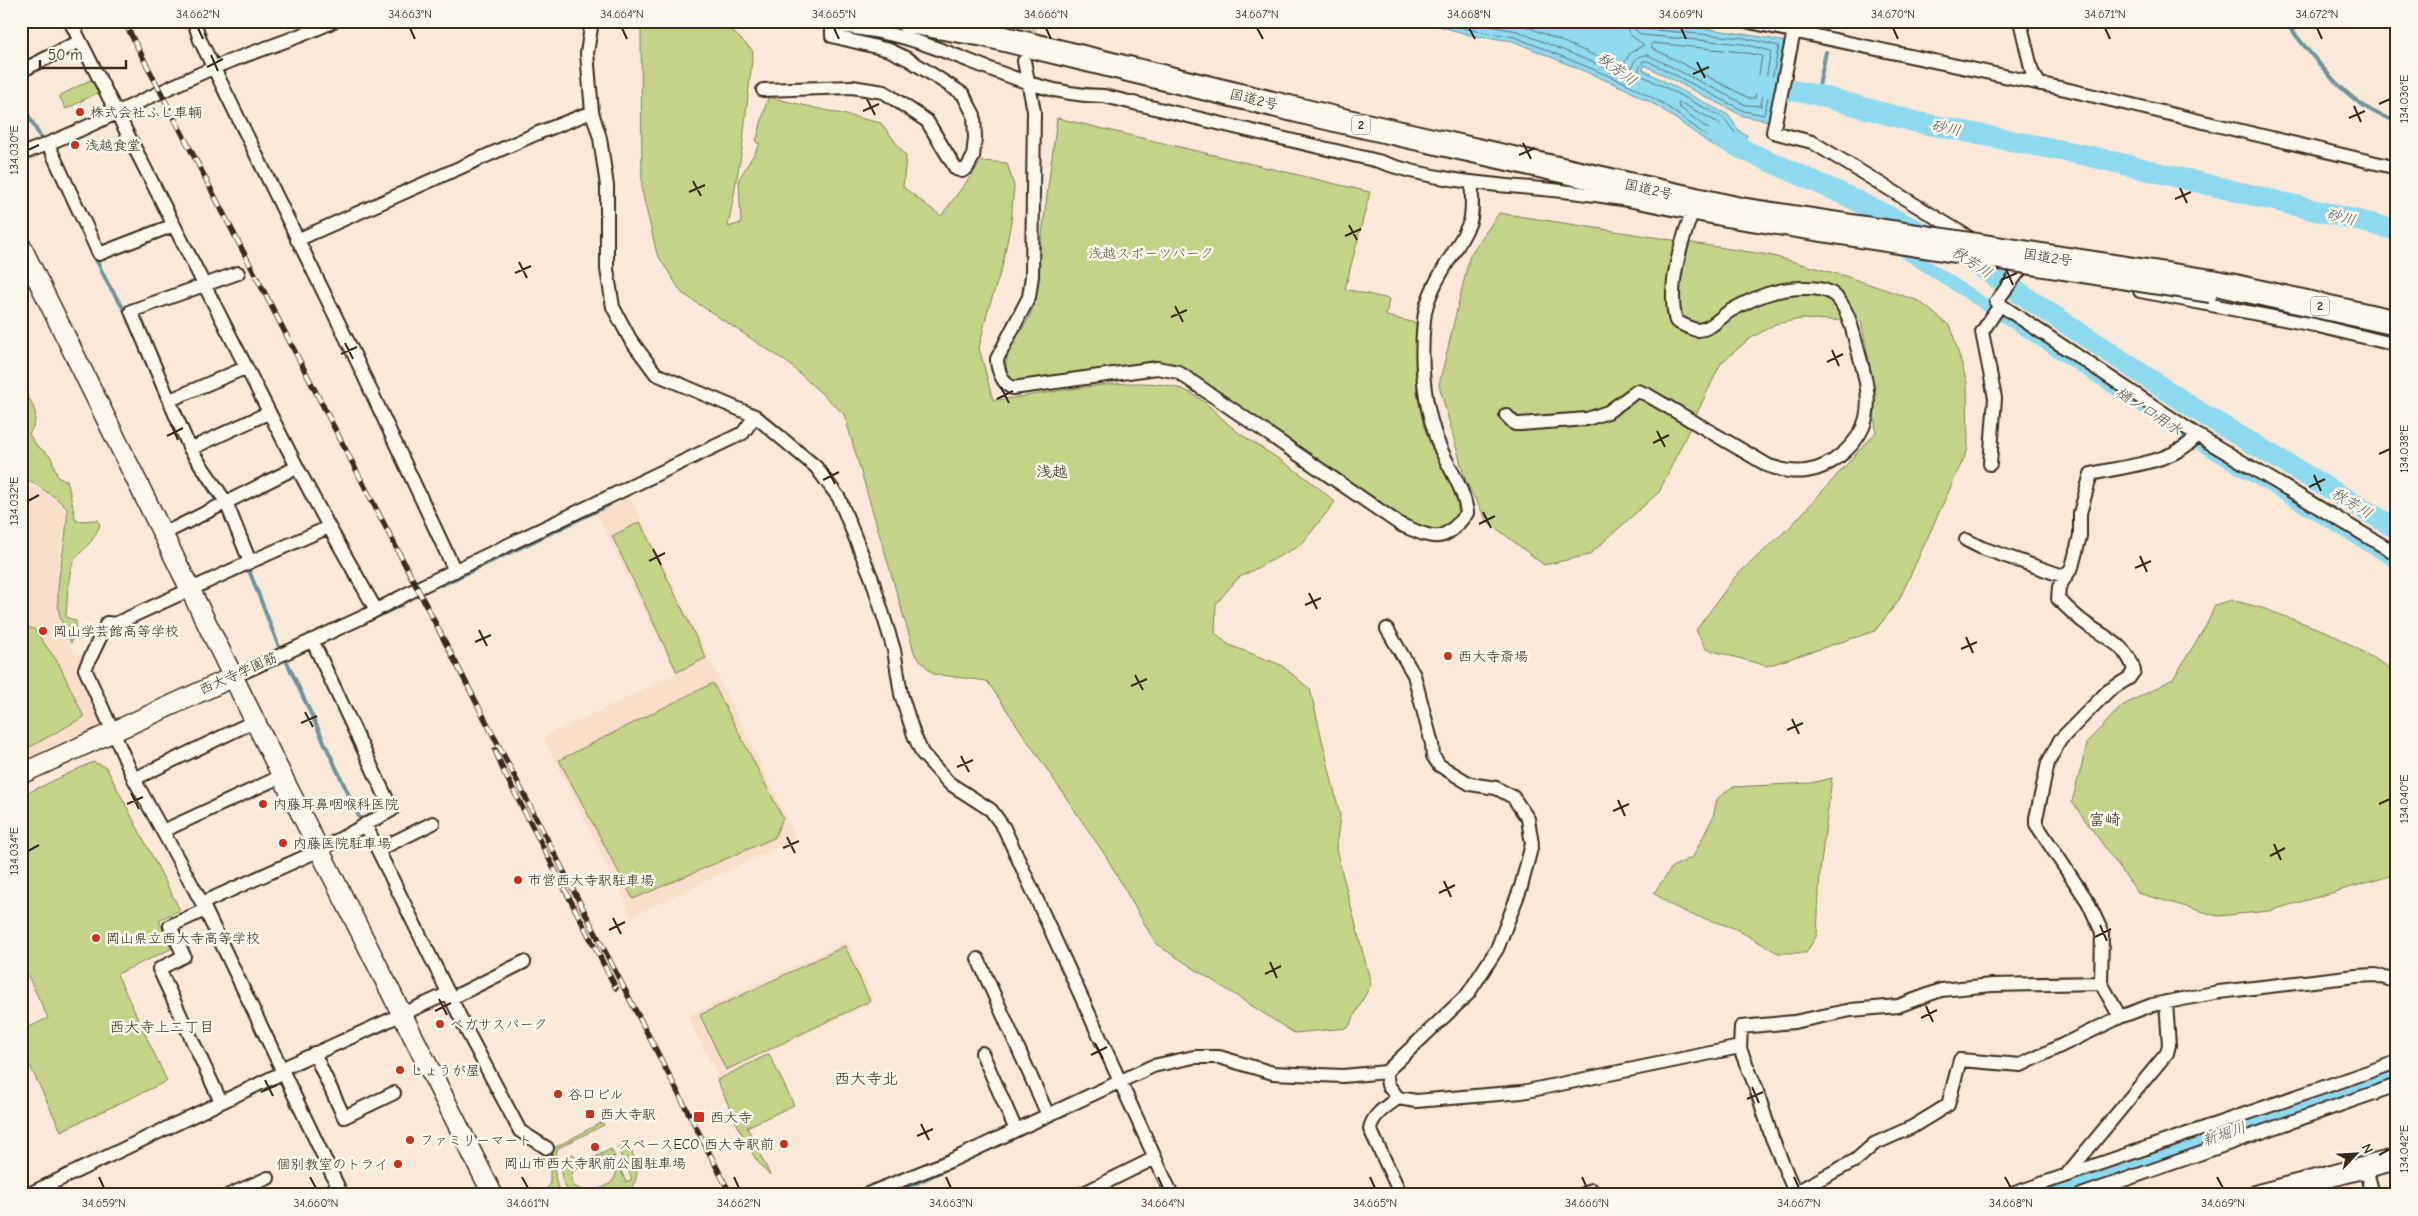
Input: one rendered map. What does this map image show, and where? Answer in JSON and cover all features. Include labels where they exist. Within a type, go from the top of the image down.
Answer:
[{"type":"highway","name":"国道2号","points":[[908,21],[984,34],[1739,216],[2211,289],[2397,323]]},
{"type":"highway","points":[[939,21],[984,34]]},
{"type":"main road","points":[[2258,1195],[2397,1159]]},
{"type":"street","points":[[70,21],[268,413],[376,610]]},
{"type":"street","points":[[194,21],[200,40],[350,346],[455,571]]},
{"type":"street","points":[[21,154],[118,113],[214,67],[293,40],[334,21]]},
{"type":"street","points":[[592,21],[587,53],[592,112],[600,138],[606,186],[607,269],[612,307],[630,339],[656,374],[755,416],[816,468],[839,498],[872,579],[894,650],[901,694],[914,735],[922,753],[949,783],[991,810],[1001,824],[1155,1158],[1166,1193]]},
{"type":"street","points":[[1745,21],[2040,84],[2397,168]]},
{"type":"street","points":[[2020,21],[2032,72],[2040,84]]},
{"type":"street","points":[[763,90],[852,87],[884,92],[928,121],[952,165],[958,172],[967,168],[970,163],[975,138],[974,115],[963,94],[908,59],[889,50],[832,36],[832,26],[872,31],[914,40],[1029,83],[1086,96],[1104,96],[1378,161],[1400,169],[1472,183],[1615,198],[1691,215],[1739,216]]},
{"type":"street","points":[[1794,32],[1773,132],[1812,142],[1911,200],[2019,271],[2314,324],[2397,345]]},
{"type":"street","points":[[21,71],[80,41]]},
{"type":"street","points":[[1024,61],[1034,111],[1032,276],[1029,297],[997,359],[996,364],[1006,384],[1012,388],[1157,368],[1178,372],[1401,525],[1431,538],[1452,532],[1467,513],[1465,498],[1437,441],[1424,393],[1422,362],[1424,318],[1430,294],[1470,223],[1472,183]]},
{"type":"street","points":[[297,240],[538,133],[592,112]]},
{"type":"street","points":[[48,144],[99,254],[174,225]]},
{"type":"street","points":[[1506,415],[1515,424],[1587,419],[1608,412],[1637,391],[1646,394],[1769,466],[1789,472],[1808,471],[1828,464],[1852,445],[1866,419],[1866,379],[1852,330],[1844,309],[1834,294],[1817,288],[1784,288],[1760,295],[1729,312],[1711,326],[1697,330],[1676,321],[1672,307],[1680,249],[1691,215]]},
{"type":"street","points":[[21,246],[192,589],[282,776],[493,1195]]},
{"type":"street","points":[[1990,464],[1995,398],[1982,332],[2019,271]]},
{"type":"street","points":[[238,273],[132,311],[190,449],[222,504],[247,564]]},
{"type":"street","points":[[2211,289],[2260,304],[2397,335]]},
{"type":"street","points":[[1997,307],[2194,439],[2397,554]]},
{"type":"street","points":[[170,400],[245,368]]},
{"type":"street","points":[[190,449],[268,413]]},
{"type":"street","name":"西大寺学園筋","points":[[21,774],[376,610],[743,434],[755,416]]},
{"type":"street","points":[[2120,1017],[2102,983],[2102,932],[2088,902],[2036,824],[2036,818],[2048,763],[2060,740],[2108,691],[2129,678],[2134,671],[2132,660],[2120,647],[2084,622],[2058,599],[2059,587],[2072,567],[2080,536],[2080,513],[2091,474],[2172,455],[2194,439]]},
{"type":"street","points":[[163,534],[297,467]]},
{"type":"street","points":[[329,527],[115,624],[107,623],[85,668],[134,779],[203,906],[284,1070],[342,1195]]},
{"type":"street","points":[[1966,540],[1982,548],[2066,577]]},
{"type":"street","points":[[865,1195],[950,1161],[1153,1066],[1194,1057],[1220,1057],[1273,1072],[1343,1076],[1386,1072],[1468,994],[1497,949],[1520,887],[1532,844],[1528,819],[1513,797],[1496,788],[1470,784],[1439,765],[1433,756],[1432,744],[1414,675],[1387,629]]},
{"type":"street","points":[[221,1102],[159,969],[184,956],[170,926],[203,906],[320,850],[392,810],[312,640]]},
{"type":"street","points":[[134,779],[256,721]]},
{"type":"street","points":[[163,831],[282,776]]},
{"type":"street","points":[[378,850],[433,823]]},
{"type":"street","points":[[365,824],[520,1131],[547,1148]]},
{"type":"street","points":[[978,959],[1048,1115]]},
{"type":"street","points":[[26,1195],[46,1191],[314,1053],[524,962]]},
{"type":"street","points":[[2102,983],[1992,985],[1941,990],[1898,1006],[1851,1010],[1794,1022],[1741,1027],[1740,1049],[1755,1085],[1772,1138],[1795,1194],[1856,1160],[1874,1144],[1912,1127],[1948,1106],[1960,1060],[2021,1065],[2120,1017],[2166,1002],[2220,992],[2356,976],[2376,975],[2397,982]]},
{"type":"street","points":[[2068,1173],[2167,1053],[2169,1045],[2166,1002]]},
{"type":"street","points":[[1386,1072],[1388,1085],[1398,1098],[1416,1101],[1522,1092],[1735,1048],[1740,1049]]},
{"type":"street","points":[[314,1053],[344,1116],[394,1093]]},
{"type":"street","points":[[982,1053],[1016,1130]]},
{"type":"street","points":[[2009,1195],[2028,1192],[2068,1173],[2300,1098],[2397,1062]]},
{"type":"street","points":[[2081,1195],[2397,1085]]},
{"type":"street","points":[[1398,1098],[1382,1110],[1373,1121],[1370,1129],[1400,1195]]},
{"type":"street","points":[[2300,1098],[2307,1115]]},
{"type":"street","points":[[1080,1195],[1155,1158]]},
{"type":"street","points":[[2366,1167],[2373,1195]]},
{"type":"street","points":[[229,1195],[268,1178]]},
{"type":"street","points":[[1582,1195],[1592,1190],[1594,1195]]},
{"type":"shaded area","name":"岡山学芸館高等学校","points":[[21,478],[57,501],[66,514],[60,552],[58,616],[71,647],[77,654],[87,653],[81,668],[106,721],[102,727],[21,766]]},
{"type":"shaded area","points":[[626,499],[632,500],[797,838],[632,916],[543,737],[676,674],[596,513]]},
{"type":"shaded area","points":[[847,941],[874,1001],[718,1077],[687,1016]]},
{"type":"green space","points":[[651,21],[722,21],[753,51],[742,149],[728,227],[741,223],[739,179],[760,144],[756,142],[768,97],[881,123],[906,156],[903,187],[941,216],[982,161],[1007,163],[1014,186],[1011,222],[1002,267],[987,313],[979,348],[993,400],[1115,384],[1162,384],[1182,389],[1199,398],[1234,429],[1302,475],[1335,502],[1301,545],[1238,578],[1216,604],[1215,633],[1229,645],[1281,665],[1310,689],[1340,815],[1336,849],[1371,984],[1348,1028],[1294,1033],[1156,944],[1107,858],[987,681],[933,674],[915,655],[844,414],[788,363],[682,293],[657,254],[642,191],[641,26]]},
{"type":"green space","points":[[94,78],[101,91],[66,109],[59,96]]},
{"type":"green space","name":"浅越スポーツパーク","points":[[1057,118],[1370,192],[1345,289],[1389,299],[1386,316],[1416,323],[1417,394],[1424,427],[1459,498],[1457,517],[1448,528],[1436,531],[1419,528],[1187,370],[1171,362],[1016,385],[1009,376],[1006,367],[1007,358],[1010,349],[1027,322],[1034,302]]},
{"type":"green space","points":[[1499,213],[1769,255],[1845,276],[1919,301],[1951,327],[1967,383],[1968,449],[1899,600],[1875,631],[1767,666],[1706,649],[1696,630],[1735,577],[1791,526],[1876,432],[1869,362],[1861,321],[1801,319],[1775,324],[1748,340],[1721,363],[1659,492],[1589,555],[1544,565],[1487,521],[1466,482],[1439,385],[1470,255]]},
{"type":"green space","points":[[21,383],[32,403],[35,414],[35,420],[29,434],[36,445],[51,457],[58,478],[67,480],[76,521],[98,520],[100,525],[91,541],[75,559],[71,570],[66,617],[76,621],[76,630],[71,643],[61,620],[58,606],[67,509],[56,498],[21,475]]},
{"type":"green space","points":[[640,522],[706,658],[677,672],[612,536]]},
{"type":"green space","points":[[2232,600],[2265,609],[2330,633],[2397,672],[2397,874],[2269,911],[2218,916],[2138,893],[2072,802],[2088,741],[2122,706],[2173,679],[2207,624],[2215,605]]},
{"type":"green space","points":[[21,625],[34,629],[59,664],[84,717],[21,752]]},
{"type":"green space","points":[[713,683],[783,818],[774,838],[633,899],[559,760]]},
{"type":"green space","name":"岡山県立西大寺高等学校","points":[[93,762],[106,767],[180,910],[159,920],[171,949],[117,974],[167,1081],[61,1131],[21,1047],[21,1031],[48,1018],[21,961],[21,796]]},
{"type":"green space","points":[[1832,778],[1820,870],[1817,935],[1806,953],[1778,953],[1734,928],[1690,914],[1671,905],[1654,893],[1672,867],[1693,857],[1713,817],[1717,799],[1732,787],[1811,783]]},
{"type":"green space","points":[[845,946],[870,1001],[726,1070],[700,1015]]},
{"type":"green space","points":[[769,1054],[794,1105],[747,1127],[770,1175],[747,1145],[717,1080]]},
{"type":"green space","points":[[602,1122],[604,1125],[558,1148],[555,1159],[555,1172],[561,1195],[540,1195],[550,1185],[550,1161],[554,1148]]},
{"type":"green space","points":[[627,1143],[636,1163],[637,1175],[635,1182],[626,1194],[570,1194],[563,1182],[561,1169],[563,1160],[573,1154],[579,1165],[611,1149],[615,1157],[602,1156],[573,1171],[571,1178],[574,1186],[587,1193],[608,1185],[615,1177],[616,1165],[618,1164],[626,1182],[632,1179],[617,1148]]},
{"type":"water","points":[[1422,21],[1559,21],[1650,24],[1696,28],[1786,42],[1769,121],[1743,116],[1644,65],[1643,70],[1728,115],[1741,133],[1747,135],[1737,157],[1709,143],[1659,107],[1624,88],[1513,41],[1470,35]]},
{"type":"waterway","points":[[2284,21],[2320,65],[2348,94],[2379,115],[2397,121]]},
{"type":"waterway","points":[[1817,95],[1826,52]]},
{"type":"waterway","name":"砂川","points":[[1761,85],[1817,95],[1916,122],[2085,155],[2397,230]]},
{"type":"waterway","points":[[21,102],[42,140]]},
{"type":"waterway","name":"秋芳川","points":[[1717,135],[1744,150],[1845,195],[1929,236]]},
{"type":"waterway","name":"秋芳川","points":[[1955,250],[2201,413],[2397,529]]},
{"type":"waterway","name":"樋ノ口用水","points":[[1906,253],[2198,443],[2397,563]]},
{"type":"waterway","points":[[94,255],[108,284],[127,314]]},
{"type":"waterway","points":[[184,450],[219,505]]},
{"type":"waterway","points":[[442,585],[609,505]]},
{"type":"waterway","points":[[247,565],[279,647]]},
{"type":"waterway","points":[[374,618],[402,605]]},
{"type":"waterway","points":[[287,657],[285,658],[359,817]]},
{"type":"waterway","points":[[367,1037],[388,1028]]},
{"type":"waterway","points":[[289,1074],[304,1065]]},
{"type":"waterway","name":"新堀川","points":[[2051,1195],[2397,1074]]},
{"type":"waterway","points":[[891,1195],[1078,1108]]},
{"type":"tunnel","points":[[1027,48],[1032,21]]},
{"type":"railway","points":[[124,21],[731,1195]]},
{"type":"railway","points":[[495,750],[504,772],[616,988]]},
{"type":"place","name":"株式会社ふじ車輌","points":[[80,112]]},
{"type":"place","name":"浅越食堂","points":[[75,145]]},
{"type":"place","name":"岡山学芸館高等学校","points":[[43,631]]},
{"type":"place","name":"西大寺斎場","points":[[1448,656]]},
{"type":"place","name":"内藤耳鼻咽喉科医院","points":[[263,804]]},
{"type":"place","name":"内藤医院駐車場","points":[[283,843]]},
{"type":"place","name":"市営西大寺駅駐車場","points":[[518,880]]},
{"type":"place","name":"岡山県立西大寺高等学校","points":[[96,938]]},
{"type":"place","name":"ペガサスパーク","points":[[440,1024]]},
{"type":"place","name":"しょうが屋","points":[[400,1070]]},
{"type":"place","name":"谷口ビル","points":[[558,1094]]},
{"type":"place","name":"西大寺駅","points":[[590,1114]]},
{"type":"place","name":"西大寺","points":[[699,1117]]},
{"type":"place","name":"ファミリーマート","points":[[410,1140]]},
{"type":"place","name":"スペースECO 西大寺駅前","points":[[784,1144]]},
{"type":"place","name":"岡山市西大寺駅前公園駐車場","points":[[595,1147]]},
{"type":"place","name":"個別教室のトライ","points":[[398,1164]]},
{"type":"district","name":"浅越","points":[[1052,471]]},
{"type":"district","name":"富崎","points":[[2105,819]]},
{"type":"district","name":"西大寺上二丁目","points":[[162,1027]]},
{"type":"district","name":"西大寺北","points":[[866,1078]]}]
